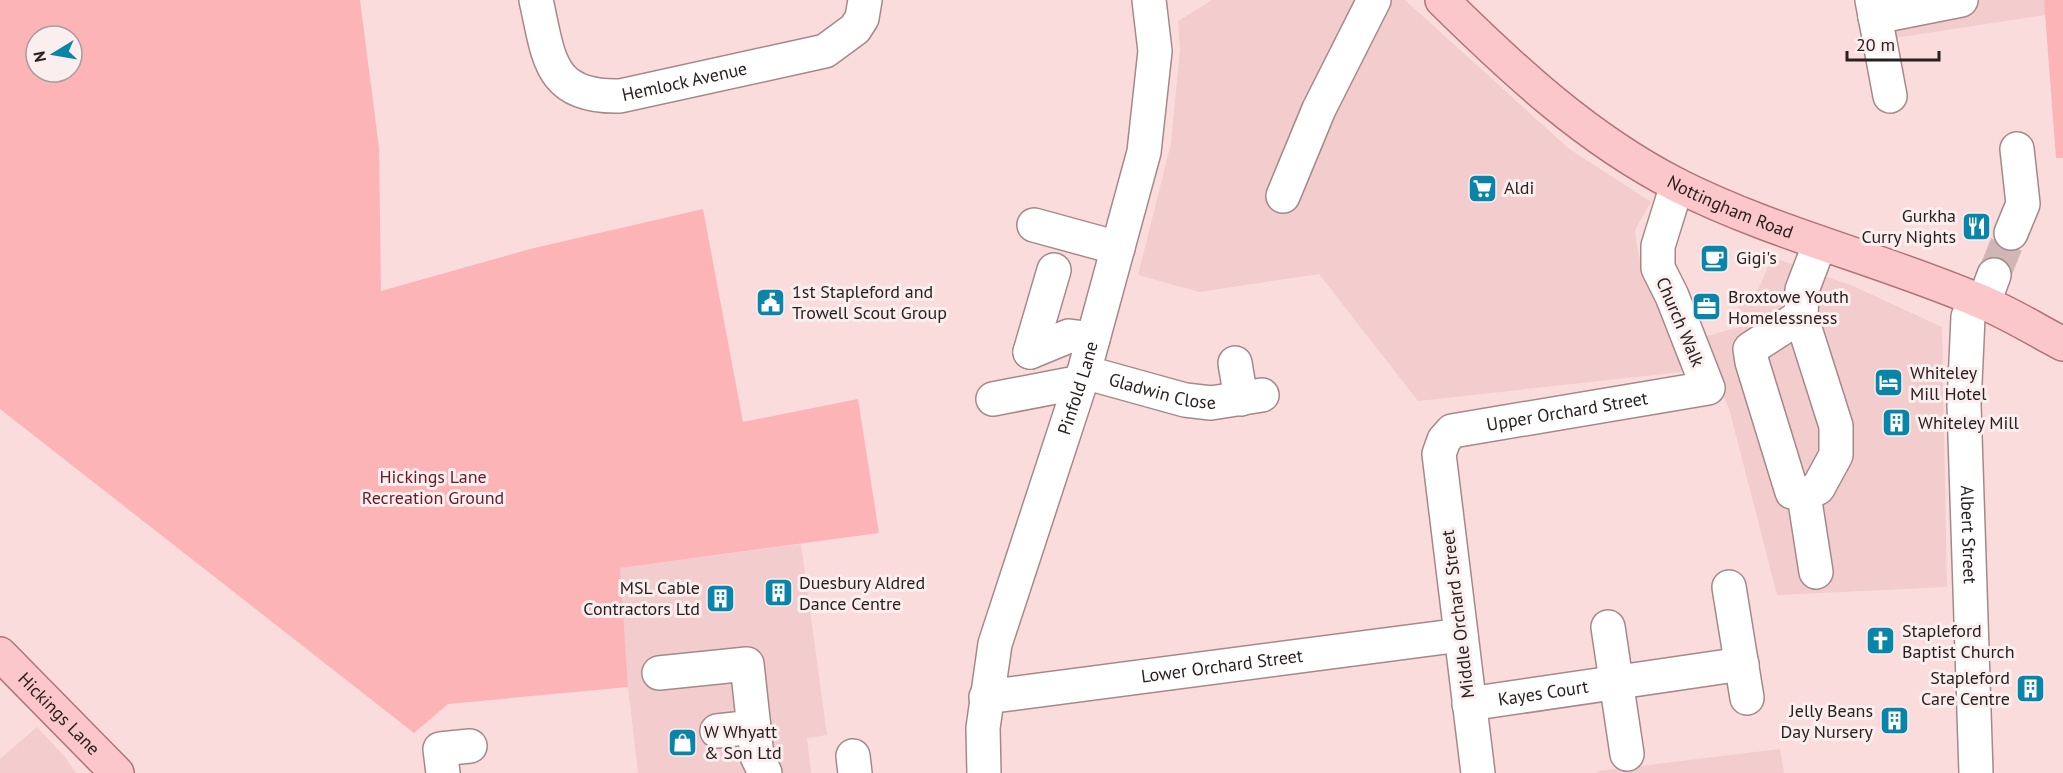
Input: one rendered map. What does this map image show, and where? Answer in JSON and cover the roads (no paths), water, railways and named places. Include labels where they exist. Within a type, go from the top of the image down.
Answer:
[{"type":"main road","name":"Nottingham Road","points":[[1442,0],[1510,67],[1562,110],[1631,159],[1677,185],[1820,243],[1984,292],[2063,344]]},
{"type":"main road","name":"Hickings Lane","points":[[0,654],[117,773]]},
{"type":"street","name":"Hemlock Avenue","points":[[536,0],[549,57],[556,74],[573,88],[598,96],[620,96],[825,51],[855,29],[862,18],[865,0]]},
{"type":"street","name":"Pinfold Lane","points":[[984,773],[986,697],[995,644],[1082,377],[1144,152],[1154,79],[1155,51],[1149,0]]},
{"type":"street","points":[[1283,196],[1319,109],[1374,0]]},
{"type":"street","points":[[1890,96],[1875,19],[1961,0]]},
{"type":"street","points":[[2012,233],[2023,204],[2017,148]]},
{"type":"street","name":"Church Walk","points":[[1677,185],[1658,246],[1658,268],[1672,296],[1708,388]]},
{"type":"street","points":[[1034,225],[1118,248]]},
{"type":"street","points":[[1801,316],[1750,349],[1792,492],[1804,495],[1818,488],[1828,475],[1836,455],[1836,426],[1801,316],[1802,290],[1820,243]]},
{"type":"street","points":[[1054,270],[1030,352],[1069,336],[1093,339]]},
{"type":"street","name":"Albert Street","points":[[1976,773],[1964,405],[1968,317],[1984,292]]},
{"type":"street","name":"Gladwin Close","points":[[1082,377],[1185,400],[1211,403],[1251,397],[1235,363]]},
{"type":"street","points":[[993,399],[1082,377]]},
{"type":"street","name":"Upper Orchard Street","points":[[1439,454],[1444,440],[1452,431],[1708,388]]},
{"type":"street","name":"Middle Orchard Street","points":[[1439,454],[1478,773]]},
{"type":"street","points":[[1804,495],[1816,572]]},
{"type":"street","points":[[1729,588],[1747,698]]},
{"type":"street","points":[[1608,627],[1627,754]]},
{"type":"street","name":"Lower Orchard Street","points":[[986,697],[1461,635]]},
{"type":"street","points":[[658,673],[747,664],[757,756],[765,773]]},
{"type":"street","name":"Kayes Court","points":[[1469,704],[1742,664]]},
{"type":"street","points":[[717,731],[754,727]]},
{"type":"street","points":[[443,773],[440,749],[470,746]]},
{"type":"tunnel","points":[[1994,275],[2011,233]]},
{"type":"place","name":"Aldi","points":[[1483,188]]},
{"type":"place","name":"Gurkha Curry Nights","points":[[1977,226]]},
{"type":"place","name":"Gigi's","points":[[1715,258]]},
{"type":"place","name":"1st Stapleford and Trowell Scout Group","points":[[771,302]]},
{"type":"place","name":"Broxtowe Youth Homelessness","points":[[1707,307]]},
{"type":"place","name":"Whiteley Mill Hotel","points":[[1889,383]]},
{"type":"place","name":"Whiteley Mill","points":[[1897,423]]},
{"type":"place","name":"Duesbury Aldred Dance Centre","points":[[778,593]]},
{"type":"place","name":"MSL Cable Contractors Ltd","points":[[721,598]]},
{"type":"place","name":"Stapleford Baptist Church","points":[[1881,641]]},
{"type":"place","name":"Stapleford Care Centre","points":[[2031,688]]},
{"type":"place","name":"Jelly Beans Day Nursery","points":[[1894,721]]},
{"type":"place","name":"W Whyatt & Son Ltd","points":[[683,742]]},
{"type":"park label","name":"Hickings Lane Recreation Ground","points":[[433,487]]}]
